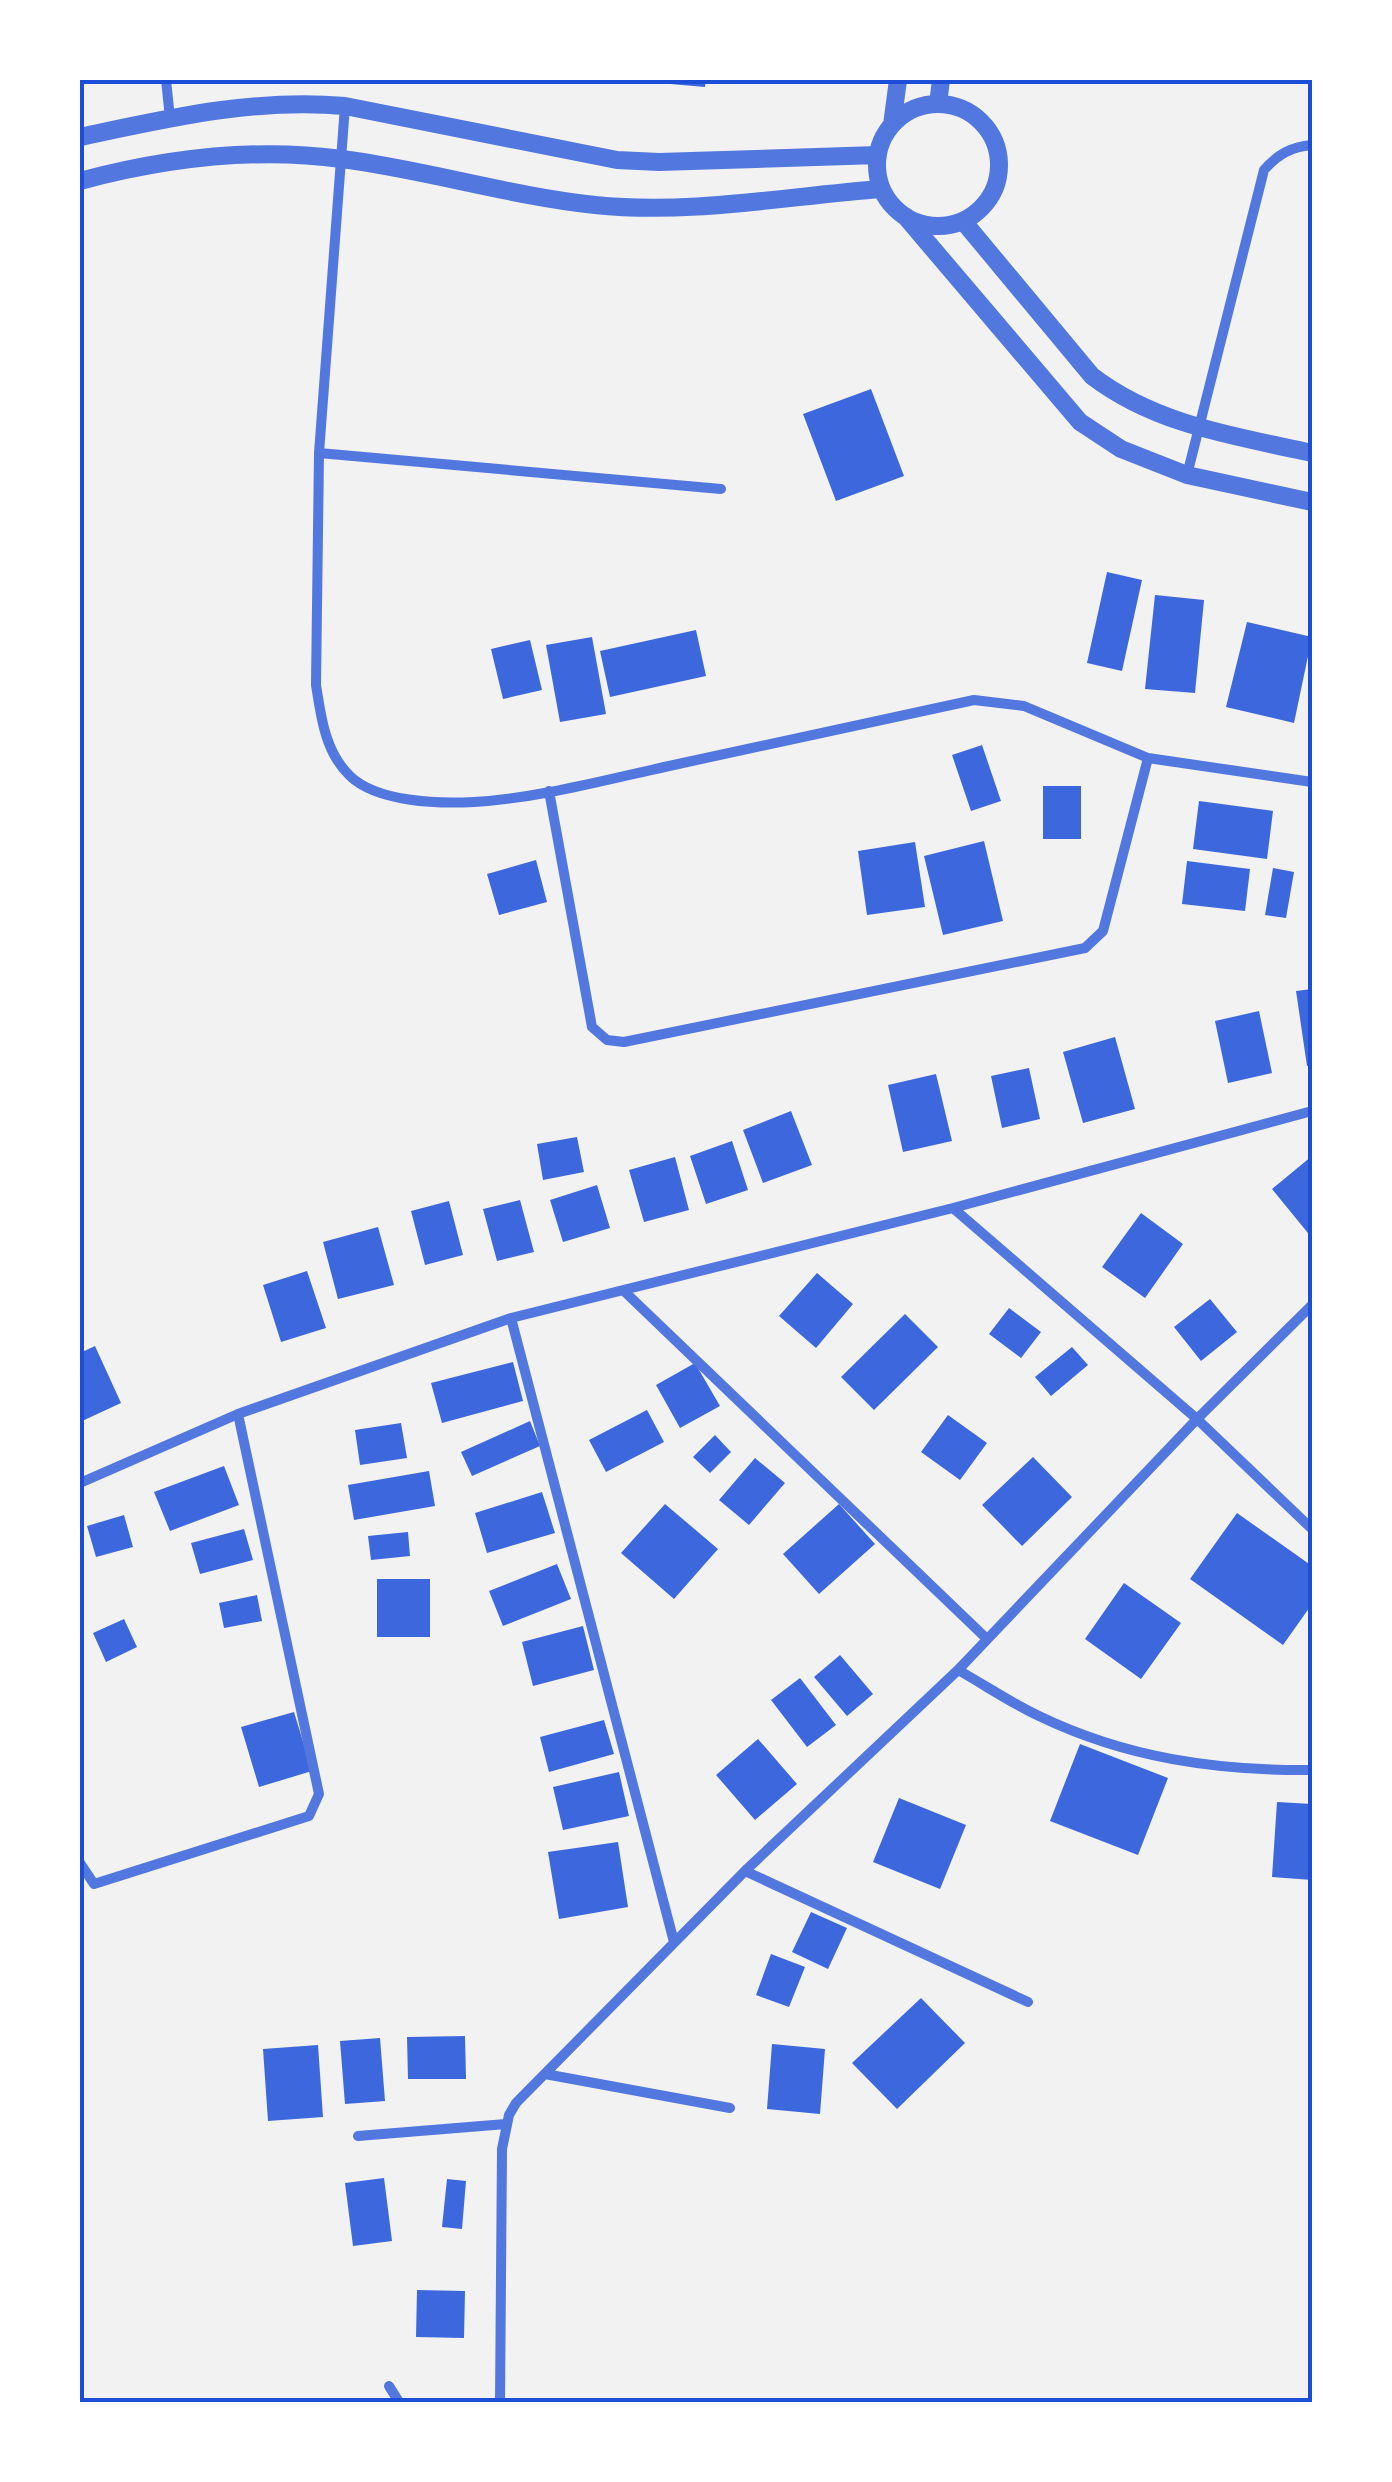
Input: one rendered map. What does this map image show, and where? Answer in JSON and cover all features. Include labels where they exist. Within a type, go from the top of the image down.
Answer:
[{"type":"street","points":[[166,80],[170,118]]},
{"type":"street","points":[[898,80],[892,125],[878,154],[882,189],[1080,422],[1121,449],[1187,474],[1312,502]]},
{"type":"street","points":[[938,104],[941,80]]},
{"type":"street","points":[[80,137],[231,106],[266,103],[345,106],[617,160],[878,154]]},
{"type":"street","points":[[892,125],[905,114],[938,104],[970,113],[993,136],[998,152],[996,185],[988,200],[963,221],[943,226],[923,224],[905,216]]},
{"type":"street","points":[[345,106],[320,453],[316,685],[322,723],[333,754],[351,778],[376,791],[424,802],[475,802],[549,792],[974,700],[1024,706],[1148,758],[1312,782]]},
{"type":"street","points":[[1187,474],[1264,170],[1276,156],[1291,148],[1312,145]]},
{"type":"street","points":[[80,181],[185,159],[246,152],[342,158],[594,205],[676,210],[882,189]]},
{"type":"street","points":[[963,221],[1092,376],[1116,395],[1151,412],[1200,428],[1312,453]]},
{"type":"street","points":[[320,453],[721,490]]},
{"type":"street","points":[[549,792],[592,1027],[608,1040],[624,1042],[1074,952],[1092,944],[1104,931],[1148,758]]},
{"type":"street","points":[[80,1483],[238,1414],[511,1318],[953,1208],[1312,1111]]},
{"type":"street","points":[[953,1208],[1197,1419],[1312,1529]]},
{"type":"street","points":[[625,1292],[987,1639]]},
{"type":"street","points":[[500,2402],[502,2148],[506,2124],[516,2104],[745,1872],[958,1670],[1312,1304]]},
{"type":"street","points":[[511,1318],[674,1942]]},
{"type":"street","points":[[80,1863],[94,1884],[309,1816],[317,1804],[319,1794],[238,1414]]},
{"type":"street","points":[[958,1670],[1040,1716],[1142,1753],[1187,1764],[1249,1771],[1312,1770]]},
{"type":"street","points":[[745,1872],[1028,2002]]},
{"type":"street","points":[[545,2074],[730,2108]]},
{"type":"street","points":[[358,2136],[506,2124]]},
{"type":"street","points":[[390,2386],[400,2402]]},
{"type":"building","points":[[706,80],[705,87],[659,83]]},
{"type":"building","points":[[871,389],[904,476],[836,501],[803,414]]},
{"type":"building","points":[[1107,572],[1142,580],[1122,671],[1087,663]]},
{"type":"building","points":[[1155,595],[1204,600],[1195,693],[1145,689]]},
{"type":"building","points":[[1247,622],[1312,637],[1294,723],[1226,707]]},
{"type":"building","points":[[696,630],[706,676],[610,697],[600,651]]},
{"type":"building","points":[[592,637],[606,714],[560,722],[546,645]]},
{"type":"building","points":[[530,640],[542,690],[503,699],[491,649]]},
{"type":"building","points":[[982,745],[1001,801],[971,811],[952,755]]},
{"type":"building","points":[[1043,786],[1081,786],[1081,839],[1043,839]]},
{"type":"building","points":[[1199,801],[1273,811],[1267,859],[1193,849]]},
{"type":"building","points":[[984,841],[1003,921],[943,935],[924,856]]},
{"type":"building","points":[[915,842],[925,907],[867,915],[858,851]]},
{"type":"building","points":[[536,860],[547,902],[499,915],[487,874]]},
{"type":"building","points":[[1187,861],[1250,869],[1245,911],[1182,904]]},
{"type":"building","points":[[1273,868],[1294,872],[1286,918],[1265,915]]},
{"type":"building","points":[[1312,989],[1312,1065],[1307,1066],[1296,991]]},
{"type":"building","points":[[1259,1011],[1272,1073],[1228,1083],[1215,1021]]},
{"type":"building","points":[[1115,1037],[1135,1109],[1083,1123],[1063,1052]]},
{"type":"building","points":[[1029,1068],[1040,1119],[1002,1128],[991,1076]]},
{"type":"building","points":[[936,1074],[952,1141],[903,1152],[888,1085]]},
{"type":"building","points":[[791,1111],[812,1165],[763,1183],[743,1130]]},
{"type":"building","points":[[577,1137],[584,1172],[543,1180],[537,1144]]},
{"type":"building","points":[[732,1141],[748,1190],[706,1204],[690,1156]]},
{"type":"building","points":[[1312,1156],[1312,1238],[1272,1189]]},
{"type":"building","points":[[675,1157],[689,1210],[644,1222],[629,1170]]},
{"type":"building","points":[[597,1185],[610,1228],[563,1242],[550,1200]]},
{"type":"building","points":[[520,1200],[534,1252],[497,1261],[483,1209]]},
{"type":"building","points":[[449,1201],[463,1255],[425,1265],[411,1211]]},
{"type":"building","points":[[1141,1213],[1183,1244],[1145,1298],[1102,1267]]},
{"type":"building","points":[[378,1227],[394,1285],[338,1299],[323,1242]]},
{"type":"building","points":[[307,1271],[326,1328],[281,1342],[263,1285]]},
{"type":"building","points":[[817,1273],[853,1304],[816,1348],[779,1316]]},
{"type":"building","points":[[1210,1299],[1237,1332],[1201,1361],[1174,1327]]},
{"type":"building","points":[[1009,1308],[1041,1332],[1021,1358],[989,1334]]},
{"type":"building","points":[[905,1314],[938,1347],[874,1410],[841,1377]]},
{"type":"building","points":[[95,1346],[121,1403],[80,1422],[80,1353]]},
{"type":"building","points":[[1072,1347],[1088,1365],[1051,1396],[1035,1377]]},
{"type":"building","points":[[513,1362],[523,1401],[442,1423],[431,1383]]},
{"type":"building","points":[[695,1363],[720,1406],[680,1428],[656,1385]]},
{"type":"building","points":[[647,1410],[664,1442],[606,1472],[589,1440]]},
{"type":"building","points":[[948,1415],[987,1443],[960,1480],[921,1452]]},
{"type":"building","points":[[530,1421],[540,1446],[472,1476],[461,1452]]},
{"type":"building","points":[[401,1423],[407,1458],[360,1465],[355,1430]]},
{"type":"building","points":[[715,1435],[731,1452],[710,1473],[693,1457]]},
{"type":"building","points":[[1033,1457],[1072,1497],[1022,1546],[982,1505]]},
{"type":"building","points":[[755,1458],[785,1483],[749,1525],[719,1500]]},
{"type":"building","points":[[224,1466],[239,1505],[170,1531],[154,1492]]},
{"type":"building","points":[[429,1471],[435,1506],[354,1520],[348,1485]]},
{"type":"building","points":[[542,1492],[555,1533],[487,1553],[475,1513]]},
{"type":"building","points":[[665,1504],[718,1549],[674,1599],[621,1553]]},
{"type":"building","points":[[839,1504],[875,1544],[819,1594],[783,1554]]},
{"type":"building","points":[[1237,1513],[1312,1566],[1312,1604],[1283,1645],[1190,1579]]},
{"type":"building","points":[[124,1515],[133,1547],[96,1557],[87,1526]]},
{"type":"building","points":[[244,1529],[253,1560],[200,1574],[191,1543]]},
{"type":"building","points":[[408,1532],[410,1556],[371,1560],[368,1536]]},
{"type":"building","points":[[557,1564],[571,1599],[503,1626],[489,1591]]},
{"type":"building","points":[[377,1579],[430,1579],[430,1637],[377,1637]]},
{"type":"building","points":[[1124,1583],[1181,1623],[1141,1679],[1085,1639]]},
{"type":"building","points":[[257,1595],[262,1621],[224,1628],[219,1603]]},
{"type":"building","points":[[124,1619],[137,1647],[106,1662],[93,1633]]},
{"type":"building","points":[[583,1626],[594,1670],[533,1686],[522,1642]]},
{"type":"building","points":[[840,1655],[873,1694],[847,1716],[814,1677]]},
{"type":"building","points":[[800,1678],[836,1725],[807,1747],[771,1700]]},
{"type":"building","points":[[294,1712],[312,1771],[259,1787],[241,1727]]},
{"type":"building","points":[[604,1720],[614,1754],[549,1772],[540,1737]]},
{"type":"building","points":[[758,1739],[797,1784],[755,1820],[716,1775]]},
{"type":"building","points":[[1080,1744],[1168,1778],[1138,1855],[1050,1821]]},
{"type":"building","points":[[619,1772],[629,1816],[563,1830],[553,1787]]},
{"type":"building","points":[[899,1798],[966,1825],[940,1889],[873,1862]]},
{"type":"building","points":[[1277,1802],[1312,1804],[1312,1880],[1272,1877]]},
{"type":"building","points":[[618,1842],[628,1907],[559,1919],[548,1852]]},
{"type":"building","points":[[811,1912],[847,1928],[828,1969],[792,1952]]},
{"type":"building","points":[[771,1954],[805,1967],[789,2007],[756,1995]]},
{"type":"building","points":[[921,1998],[965,2043],[897,2109],[852,2063]]},
{"type":"building","points":[[465,2036],[466,2079],[408,2079],[407,2037]]},
{"type":"building","points":[[380,2038],[385,2101],[345,2104],[340,2041]]},
{"type":"building","points":[[772,2044],[825,2049],[820,2114],[767,2109]]},
{"type":"building","points":[[318,2045],[323,2117],[268,2121],[263,2049]]},
{"type":"building","points":[[384,2178],[392,2241],[353,2246],[345,2183]]},
{"type":"building","points":[[447,2179],[466,2181],[462,2229],[442,2227]]},
{"type":"building","points":[[417,2290],[465,2291],[464,2338],[416,2337]]}]
